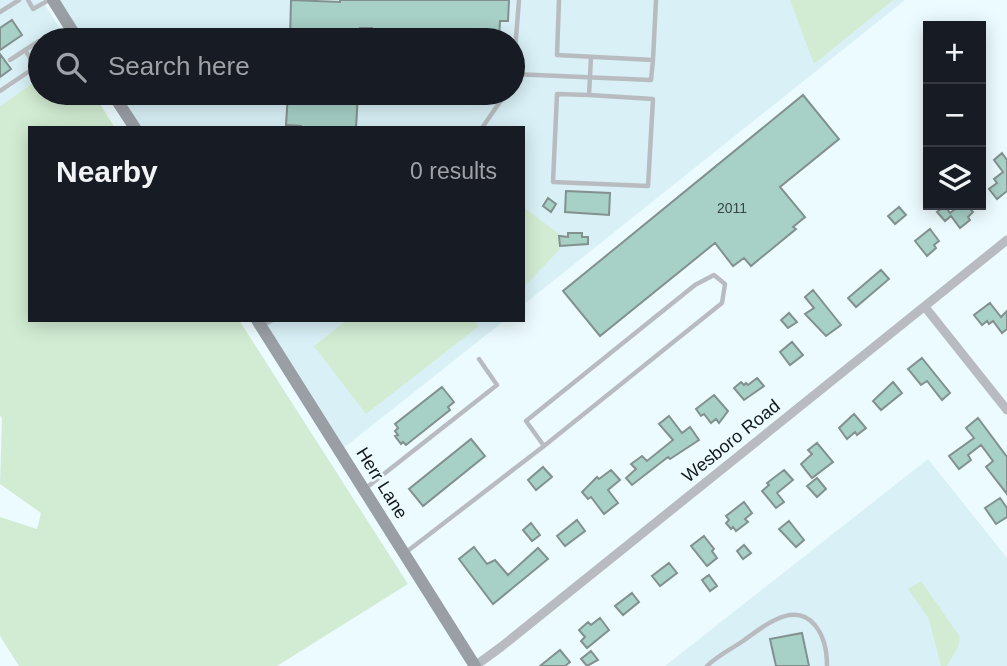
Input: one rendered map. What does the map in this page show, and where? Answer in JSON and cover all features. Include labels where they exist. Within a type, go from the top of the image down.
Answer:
[{"type":"main road","points":[[51,0],[69,28]]},
{"type":"main road","points":[[120,105],[134,126]]},
{"type":"main road","name":"Herr Lane","points":[[263,322],[475,666]]},
{"type":"street","name":"Wesboro Road","points":[[475,666],[1007,240]]},
{"type":"street","points":[[925,307],[1007,410]]},
{"type":"lane","points":[[0,12],[19,0]]},
{"type":"lane","points":[[28,0],[33,9],[51,0]]},
{"type":"lane","points":[[517,28],[519,0]]},
{"type":"lane","points":[[559,0],[557,55],[653,60]]},
{"type":"lane","points":[[525,75],[651,80],[656,0]]},
{"type":"lane","points":[[10,60],[28,48]]},
{"type":"lane","points":[[25,50],[28,54]]},
{"type":"lane","points":[[589,95],[591,57]]},
{"type":"lane","points":[[0,91],[28,73]]},
{"type":"lane","points":[[557,94],[589,95],[653,99],[648,186],[553,182],[557,94]]},
{"type":"lane","points":[[483,126],[498,105]]},
{"type":"lane","points":[[404,553],[544,446],[722,303],[725,284],[714,275],[695,285],[526,421],[544,446]]},
{"type":"lane","points":[[365,489],[497,385],[479,359]]},
{"type":"lane","points":[[707,666],[773,620],[793,615],[807,618],[818,628],[829,665]]},
{"type":"shaded area","points":[[0,0],[42,0],[60,28],[28,28],[28,86],[0,106]]},
{"type":"shaded area","points":[[55,0],[905,0],[525,303],[525,126],[135,126],[122,105],[525,105],[525,28],[73,28]]},
{"type":"shaded area","points":[[259,322],[502,322],[341,450]]},
{"type":"shaded area","points":[[928,459],[1007,558],[1007,666],[665,666]]},
{"type":"green space","points":[[790,0],[893,0],[814,64]]},
{"type":"green space","points":[[28,86],[28,105],[101,105],[114,126],[28,126],[28,322],[240,322],[408,584],[277,666],[19,666],[0,636],[0,517],[37,529],[41,513],[0,484],[0,106]]},
{"type":"green space","points":[[525,208],[559,234],[560,249],[525,286]]},
{"type":"green space","points":[[344,322],[476,322],[479,326],[366,414],[314,346]]},
{"type":"green space","points":[[921,581],[960,637],[958,647],[947,666],[941,666],[929,619],[908,589]]},
{"type":"building","points":[[291,0],[509,0],[508,21],[500,21],[500,28],[290,28]]},
{"type":"building","points":[[12,20],[22,35],[0,50],[0,28]]},
{"type":"building","points":[[0,54],[11,69],[0,77]]},
{"type":"building","points":[[803,95],[839,139],[780,187],[805,217],[793,227],[796,229],[751,266],[744,258],[733,266],[715,243],[600,336],[563,291]]},
{"type":"building","points":[[287,105],[357,105],[356,126],[286,125]]},
{"type":"building","points":[[1002,153],[1007,160],[1007,191],[997,199],[989,189],[997,183],[994,179],[1003,172],[994,160]]},
{"type":"building","points":[[566,191],[610,193],[609,215],[565,212]]},
{"type":"building","points":[[548,198],[556,204],[551,212],[543,206]]},
{"type":"building","points":[[899,207],[906,215],[895,224],[888,216]]},
{"type":"building","points":[[948,210],[950,213],[954,210],[973,212],[968,217],[970,220],[960,228],[951,216],[945,221],[937,212]]},
{"type":"building","points":[[930,229],[939,241],[927,256],[915,241]]},
{"type":"building","points":[[568,233],[582,233],[582,237],[588,237],[588,244],[560,246],[559,236],[568,237]]},
{"type":"building","points":[[881,270],[889,279],[856,307],[848,298]]},
{"type":"building","points":[[813,290],[841,325],[826,336],[805,314],[814,308],[805,297]]},
{"type":"building","points":[[990,303],[1001,317],[1007,311],[1007,329],[1002,333],[993,321],[982,325],[974,315]]},
{"type":"building","points":[[789,313],[797,322],[788,328],[781,320]]},
{"type":"building","points":[[792,342],[803,355],[790,365],[780,352]]},
{"type":"building","points":[[922,358],[950,393],[942,400],[927,381],[921,385],[908,369]]},
{"type":"building","points":[[757,378],[764,386],[744,400],[734,388],[741,382],[748,385]]},
{"type":"building","points":[[893,382],[902,393],[881,410],[873,401]]},
{"type":"building","points":[[442,387],[454,402],[448,407],[450,410],[406,445],[403,442],[401,444],[395,436],[398,435],[395,431],[398,428],[395,424]]},
{"type":"building","points":[[714,395],[728,411],[719,423],[716,419],[711,423],[696,409]]},
{"type":"building","points":[[854,414],[866,428],[847,439],[839,428]]},
{"type":"building","points":[[669,416],[682,433],[690,427],[699,440],[670,459],[668,457],[632,485],[626,478],[636,469],[631,464],[642,456],[647,461],[673,440],[659,424]]},
{"type":"building","points":[[978,418],[1007,457],[1007,494],[986,467],[993,461],[981,445],[968,455],[971,460],[959,469],[949,456],[974,438],[966,428]]},
{"type":"building","points":[[471,439],[485,456],[423,506],[409,489]]},
{"type":"building","points":[[817,443],[833,462],[812,478],[801,464],[812,454],[808,450]]},
{"type":"building","points":[[543,467],[552,477],[536,490],[528,480]]},
{"type":"building","points":[[611,470],[620,480],[608,490],[618,503],[604,514],[591,497],[588,499],[582,492],[597,477],[599,479]]},
{"type":"building","points":[[784,470],[793,480],[777,493],[784,502],[776,508],[762,491],[769,485],[767,483]]},
{"type":"building","points":[[817,478],[826,489],[817,497],[807,486]]},
{"type":"building","points":[[1000,498],[1007,508],[1007,517],[996,524],[985,508]]},
{"type":"building","points":[[744,502],[752,513],[745,519],[748,522],[736,531],[726,523],[729,520],[726,516]]},
{"type":"building","points":[[577,520],[585,531],[565,546],[557,536]]},
{"type":"building","points":[[789,521],[804,540],[796,547],[779,529]]},
{"type":"building","points":[[531,523],[540,535],[532,541],[523,530]]},
{"type":"building","points":[[704,536],[717,558],[707,566],[691,546]]},
{"type":"building","points":[[744,545],[751,553],[743,559],[737,551]]},
{"type":"building","points":[[474,547],[487,564],[495,560],[508,575],[538,548],[548,559],[493,604],[459,559]]},
{"type":"building","points":[[669,563],[677,573],[660,586],[652,576]]},
{"type":"building","points":[[709,575],[717,586],[710,591],[702,580]]},
{"type":"building","points":[[632,593],[639,602],[623,615],[615,606]]},
{"type":"building","points":[[600,618],[609,630],[587,648],[581,641],[585,637],[579,630],[588,622],[591,625]]},
{"type":"building","points":[[802,633],[809,666],[776,666],[770,639]]},
{"type":"building","points":[[560,650],[570,662],[565,666],[540,666]]},
{"type":"building","points":[[591,651],[598,660],[587,666],[581,659]]}]
